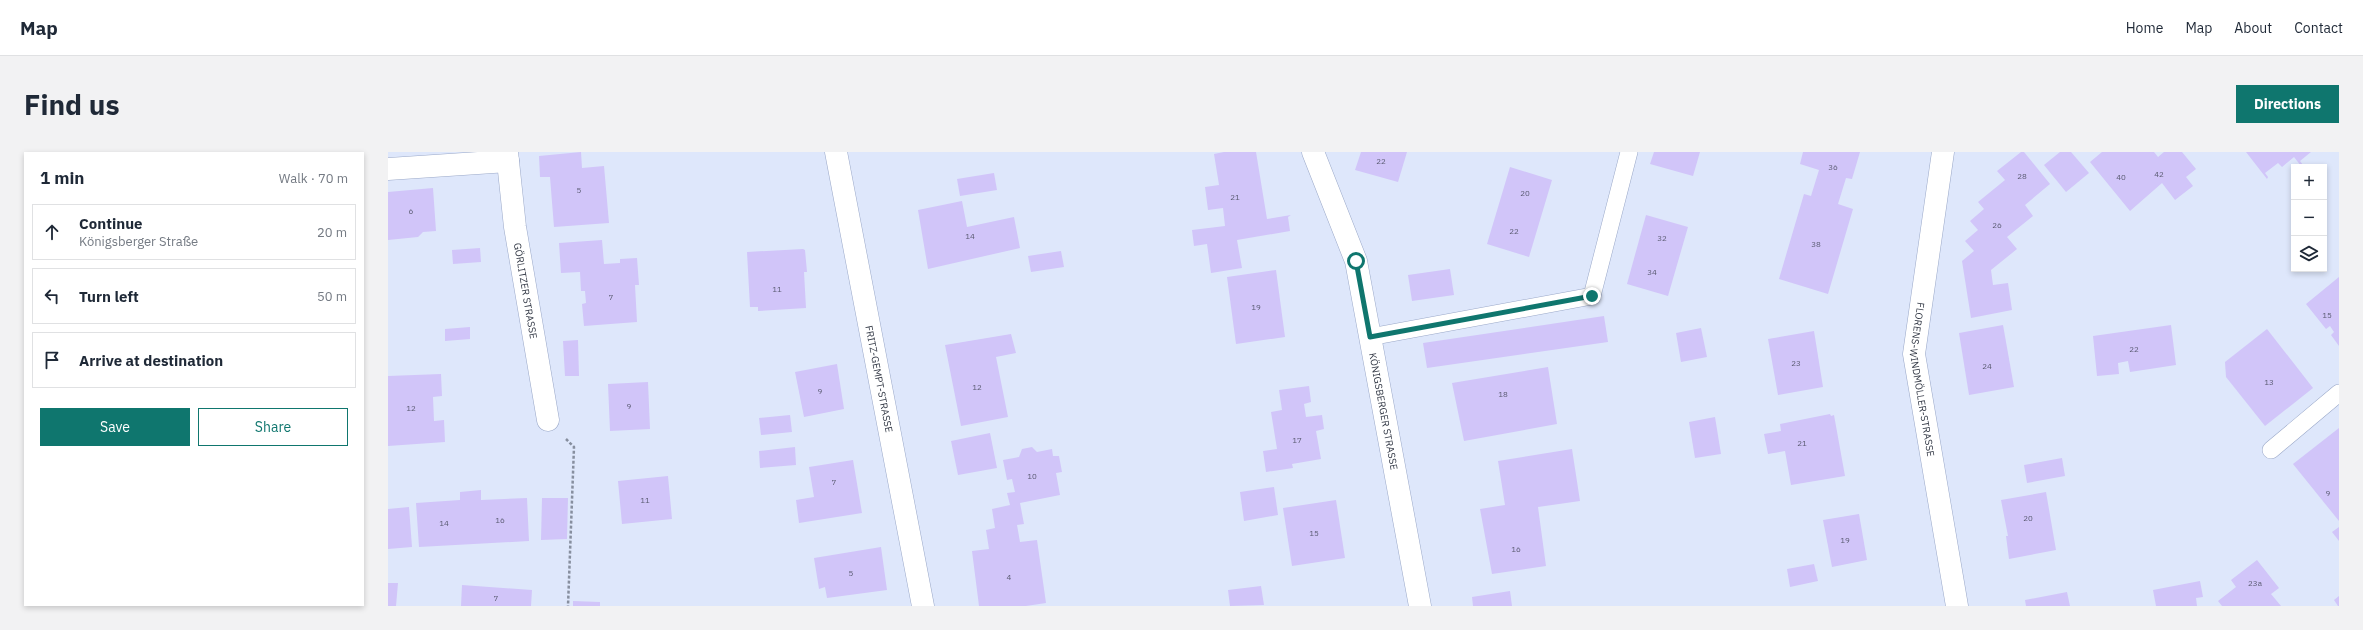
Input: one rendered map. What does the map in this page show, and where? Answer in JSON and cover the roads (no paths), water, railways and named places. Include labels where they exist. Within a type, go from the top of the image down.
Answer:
[{"type":"street","name":"FRITZ-GEMPT-STRASSE","points":[[836,152],[923,606]]},
{"type":"street","name":"KÖNIGSBERGER STRASSE","points":[[1313,152],[1356,261],[1420,606]]},
{"type":"street","name":"FLORENS-WINDMÖLLER-STRASSE","points":[[1943,152],[1914,354],[1957,606]]},
{"type":"street","name":"GÖRLITZER STRASSE","points":[[388,168],[507,156],[515,227],[548,420]]},
{"type":"lane","points":[[1370,337],[1592,296],[1629,152]]},
{"type":"lane","points":[[2271,450],[2339,393]]}]
